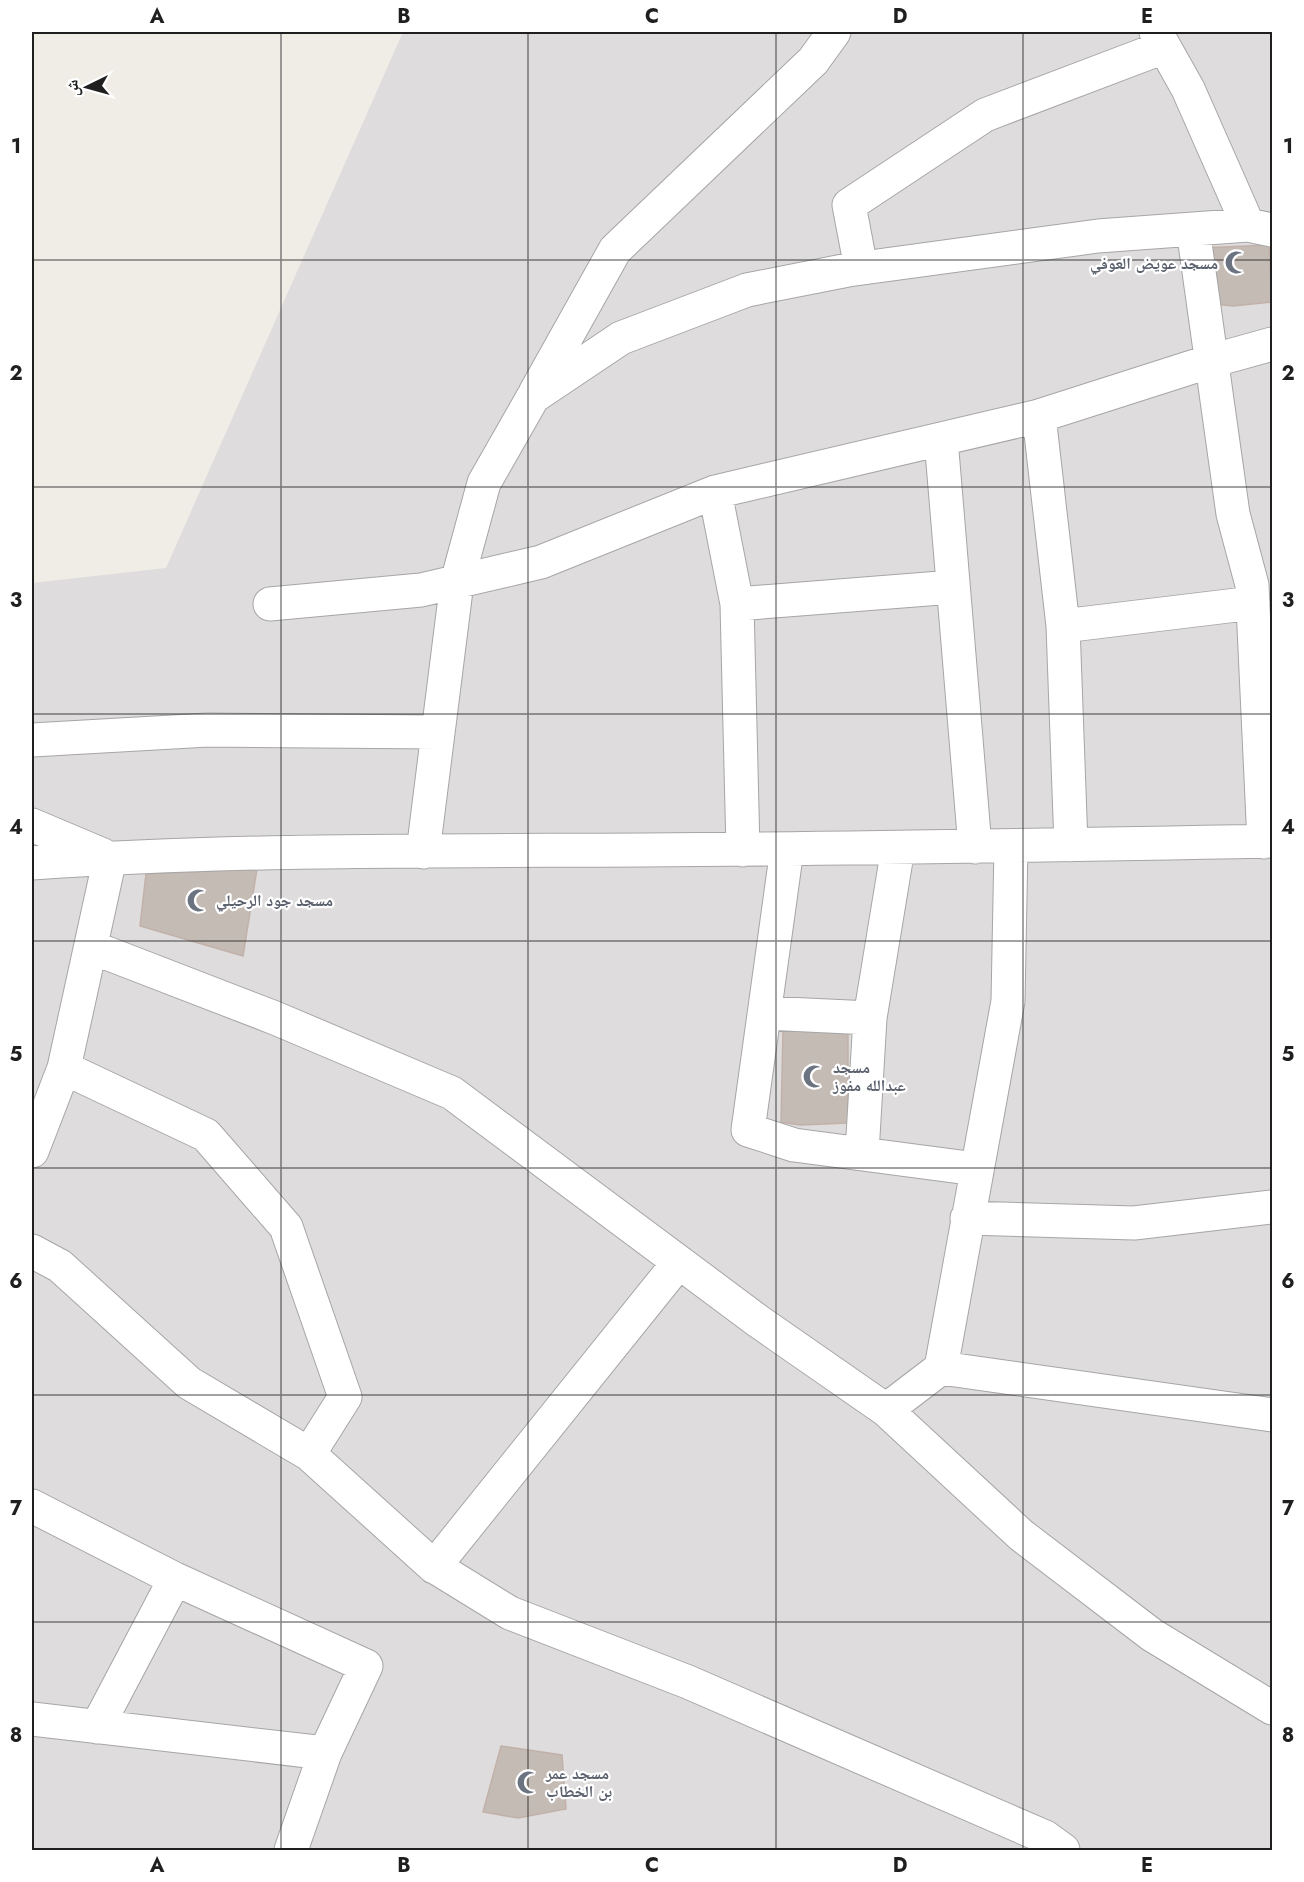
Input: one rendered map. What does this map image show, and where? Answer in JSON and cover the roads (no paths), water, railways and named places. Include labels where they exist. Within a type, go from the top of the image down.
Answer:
[{"type":"street","points":[[423,852],[457,582],[484,483],[615,250],[813,61],[834,32]]},
{"type":"street","points":[[533,397],[621,338],[747,290],[861,268],[1098,236],[1260,227],[1160,39],[985,115],[849,205],[861,268]]},
{"type":"street","points":[[32,863],[110,858],[423,852],[1268,842],[1259,590],[1233,514],[1193,229]]},
{"type":"street","points":[[270,604],[421,590],[541,562],[715,492],[1039,416],[1272,344]]},
{"type":"street","points":[[1039,416],[1063,626],[1071,845]]},
{"type":"street","points":[[941,439],[975,847]]},
{"type":"street","points":[[715,492],[737,603],[743,850]]},
{"type":"street","points":[[737,603],[953,587]]},
{"type":"street","points":[[1063,626],[1259,590]]},
{"type":"street","points":[[32,740],[208,730],[438,732]]},
{"type":"street","points":[[32,825],[110,858]]},
{"type":"street","points":[[886,1410],[941,1368],[1008,1000],[1011,846]]},
{"type":"street","points":[[862,1154],[870,1018],[898,848]]},
{"type":"street","points":[[787,849],[748,1130],[794,1145],[976,1169]]},
{"type":"street","points":[[32,1150],[64,1068],[110,858]]},
{"type":"street","points":[[91,947],[275,1018],[452,1093],[758,1321],[886,1410],[1030,1542],[1152,1635],[1272,1708]]},
{"type":"street","points":[[765,1013],[870,1018]]},
{"type":"street","points":[[64,1068],[206,1135],[286,1227],[345,1397],[309,1454]]},
{"type":"street","points":[[967,1218],[1134,1223],[1272,1207]]},
{"type":"street","points":[[32,1251],[60,1266],[189,1383],[309,1454],[434,1566],[510,1613],[699,1686],[1044,1837],[1062,1851]]},
{"type":"street","points":[[434,1566],[679,1262]]},
{"type":"street","points":[[941,1368],[1272,1415]]},
{"type":"street","points":[[32,1506],[175,1579],[366,1666],[325,1753],[291,1851]]},
{"type":"street","points":[[97,1727],[175,1579]]},
{"type":"street","points":[[32,1719],[325,1753]]},
{"type":"place","name":"مسجد عويض العوفي","points":[[1236,263]]},
{"type":"place","name":"مسجد جود الرحيلي","points":[[198,900]]},
{"type":"place","name":"مسجد عبدالله مفوز","points":[[815,1076]]},
{"type":"place","name":"مسجد عمر بن الخطاب","points":[[528,1782]]}]
